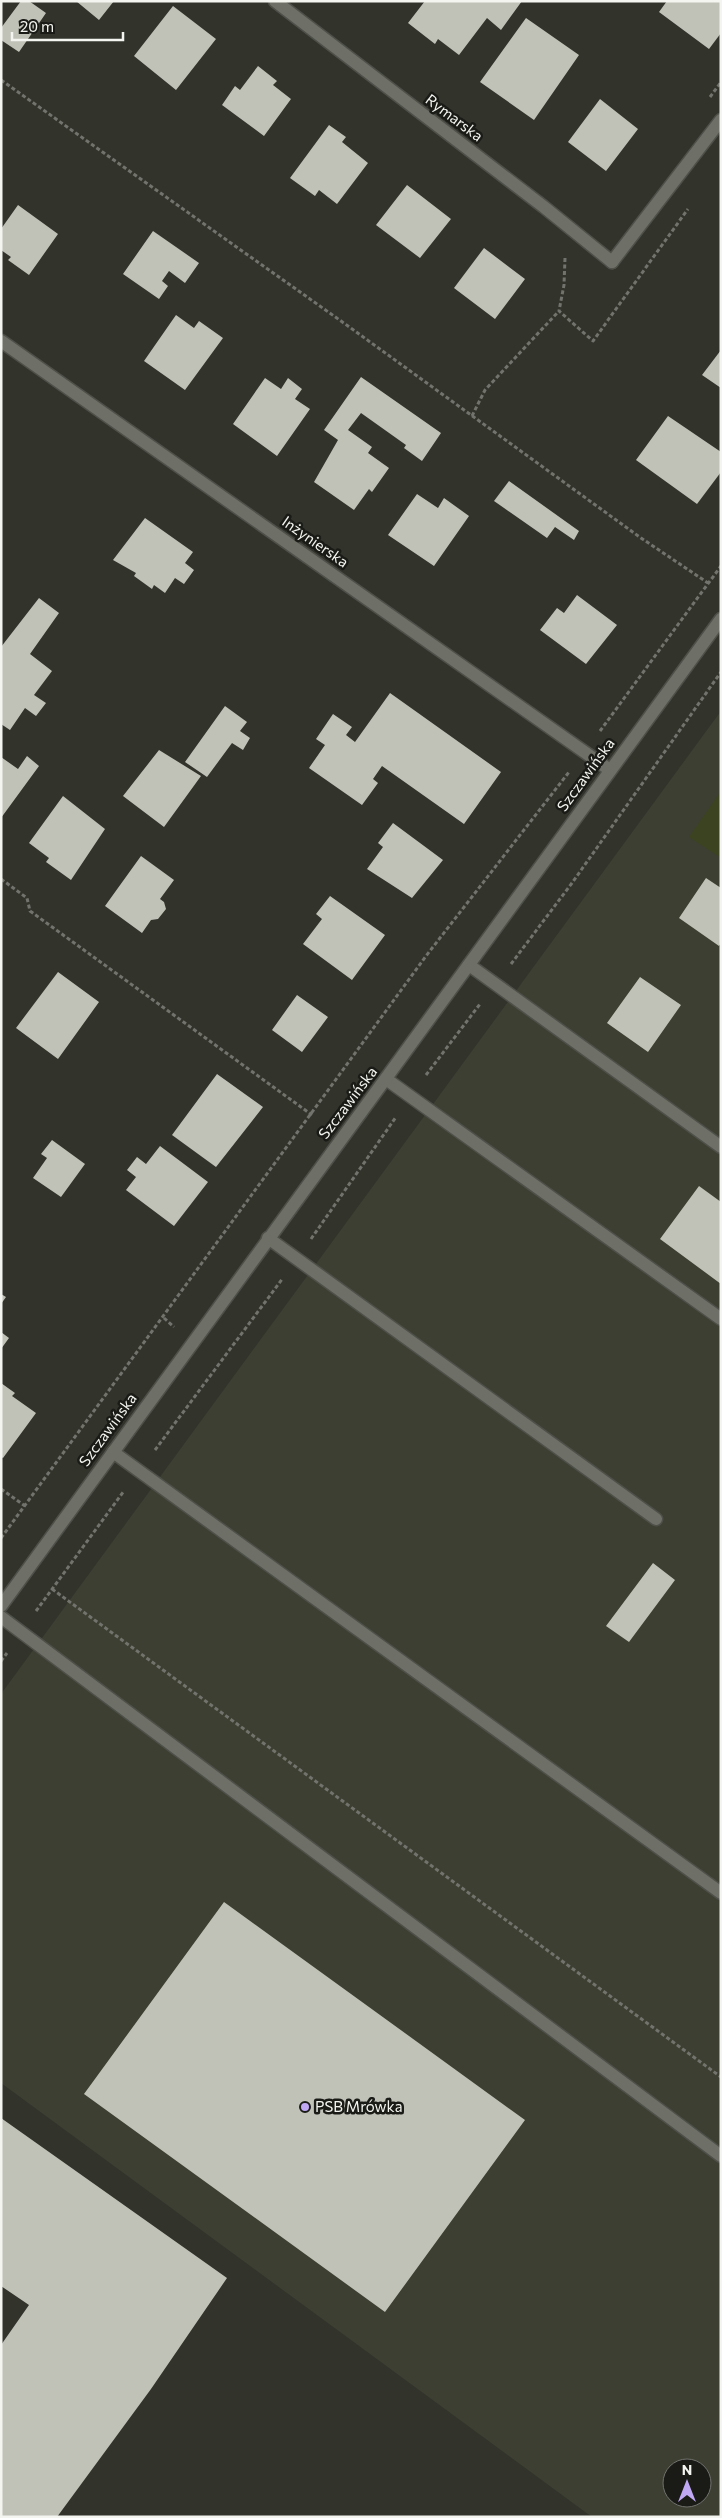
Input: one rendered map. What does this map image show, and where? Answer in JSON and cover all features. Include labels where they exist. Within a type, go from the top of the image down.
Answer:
[{"type":"street","name":"Rymarska","points":[[275,1],[544,207],[612,262],[721,120]]},
{"type":"street","name":"Inżynierska","points":[[1,341],[610,770]]},
{"type":"street","name":"Szczawińska","points":[[1,1606],[721,620]]},
{"type":"street","points":[[469,965],[721,1147]]},
{"type":"street","points":[[386,1079],[721,1319]]},
{"type":"street","points":[[268,1238],[656,1520]]},
{"type":"street","points":[[113,1452],[721,1893]]},
{"type":"street","points":[[1,1617],[721,2156]]},
{"type":"path","points":[[1,80],[633,532],[708,583]]},
{"type":"path","points":[[472,416],[485,390],[559,311]]},
{"type":"path","points":[[1,1538],[312,1115],[426,956],[585,751],[721,566]]},
{"type":"path","points":[[1,1661],[52,1589],[297,1259],[410,1096],[572,883],[721,672]]},
{"type":"path","points":[[1,879],[27,898],[30,910],[312,1115]]},
{"type":"path","points":[[1,1489],[25,1506]]},
{"type":"path","points":[[52,1589],[721,2077]]},
{"type":"shaded area","points":[[721,711],[721,2517],[592,2517],[1,2083],[1,1694]]},
{"type":"green space","points":[[721,791],[721,858],[689,837]]},
{"type":"building","points":[[21,1],[29,1],[46,13],[19,52],[1,40],[1,28]]},
{"type":"building","points":[[76,1],[114,1],[99,20]]},
{"type":"building","points":[[425,1],[522,1],[501,30],[487,18],[459,55],[438,39],[435,44],[408,23]]},
{"type":"building","points":[[667,1],[721,1],[721,33],[709,49],[659,12]]},
{"type":"building","points":[[173,6],[216,39],[176,90],[134,56]]},
{"type":"building","points":[[526,18],[579,55],[534,120],[480,82]]},
{"type":"building","points":[[258,66],[277,81],[273,85],[291,99],[264,136],[222,105],[235,86],[240,90]]},
{"type":"building","points":[[600,99],[638,129],[606,171],[568,142]]},
{"type":"building","points":[[329,125],[346,137],[342,142],[368,163],[337,204],[319,190],[315,196],[290,178]]},
{"type":"building","points":[[407,185],[451,219],[420,258],[376,225]]},
{"type":"building","points":[[18,205],[58,234],[29,275],[8,260],[11,257],[1,250],[1,229]]},
{"type":"building","points":[[153,231],[199,263],[185,283],[169,271],[162,281],[168,286],[159,299],[123,274]]},
{"type":"building","points":[[484,248],[525,279],[495,319],[454,288]]},
{"type":"building","points":[[176,315],[194,328],[199,321],[223,338],[185,390],[144,361]]},
{"type":"building","points":[[721,350],[721,388],[702,375]]},
{"type":"building","points":[[361,377],[441,433],[422,461],[404,448],[406,445],[361,413],[348,430],[372,447],[368,453],[389,468],[372,492],[369,489],[354,510],[314,482],[338,440],[324,430]]},
{"type":"building","points":[[265,378],[281,389],[288,378],[302,389],[295,399],[310,409],[277,456],[233,424]]},
{"type":"building","points":[[668,416],[721,452],[721,472],[697,504],[636,460]]},
{"type":"building","points":[[509,481],[579,531],[574,540],[555,527],[547,538],[494,501]]},
{"type":"building","points":[[417,494],[438,508],[444,498],[469,516],[434,566],[388,535]]},
{"type":"building","points":[[145,518],[193,552],[185,563],[194,570],[184,584],[175,578],[165,593],[154,585],[152,589],[134,576],[136,573],[113,560]]},
{"type":"building","points":[[577,595],[617,625],[586,664],[540,630],[557,608],[564,613]]},
{"type":"building","points":[[39,598],[59,613],[30,654],[52,671],[34,695],[46,703],[36,716],[25,708],[10,730],[1,724],[1,647]]},
{"type":"building","points":[[390,693],[501,772],[464,824],[382,766],[373,779],[378,783],[362,805],[309,768],[325,745],[316,739],[333,714],[352,727],[346,735],[355,742]]},
{"type":"building","points":[[225,706],[247,722],[240,731],[250,738],[243,750],[232,743],[207,777],[185,762]]},
{"type":"building","points":[[159,750],[201,776],[164,827],[123,796]]},
{"type":"building","points":[[27,756],[39,766],[1,818],[1,757],[18,769]]},
{"type":"building","points":[[63,796],[105,829],[71,880],[46,862],[49,858],[29,843]]},
{"type":"building","points":[[393,823],[443,860],[412,898],[367,869],[383,847],[378,843]]},
{"type":"building","points":[[141,856],[174,880],[160,899],[164,902],[166,909],[158,919],[151,920],[142,933],[105,906]]},
{"type":"building","points":[[706,878],[721,888],[721,943],[719,946],[679,918]]},
{"type":"building","points":[[330,896],[385,935],[352,980],[303,944],[322,919],[316,914]]},
{"type":"building","points":[[58,972],[99,1002],[58,1059],[16,1028]]},
{"type":"building","points":[[640,977],[681,1005],[648,1052],[607,1023]]},
{"type":"building","points":[[297,995],[328,1017],[302,1052],[272,1030]]},
{"type":"building","points":[[217,1074],[263,1107],[216,1167],[172,1135]]},
{"type":"building","points":[[52,1140],[85,1164],[61,1197],[33,1178],[47,1158],[41,1154]]},
{"type":"building","points":[[160,1146],[208,1182],[174,1226],[126,1190],[136,1177],[127,1170],[137,1157],[146,1164]]},
{"type":"building","points":[[699,1186],[721,1202],[721,1284],[660,1239]]},
{"type":"building","points":[[1,1294],[6,1297],[1,1304]]},
{"type":"building","points":[[1,1332],[9,1338],[1,1349]]},
{"type":"building","points":[[1,1383],[15,1393],[12,1396],[36,1413],[3,1458],[1,1457]]},
{"type":"building","points":[[653,1563],[675,1580],[629,1642],[606,1626]]},
{"type":"building","name":"PSB Mrówka","points":[[224,1902],[525,2120],[385,2312],[84,2094]]},
{"type":"building","points":[[1,2118],[227,2278],[151,2389],[57,2517],[1,2517],[1,2345],[29,2305],[1,2286]]},
{"type":"place","name":"PSB Mrówka","points":[[305,2107]]}]
